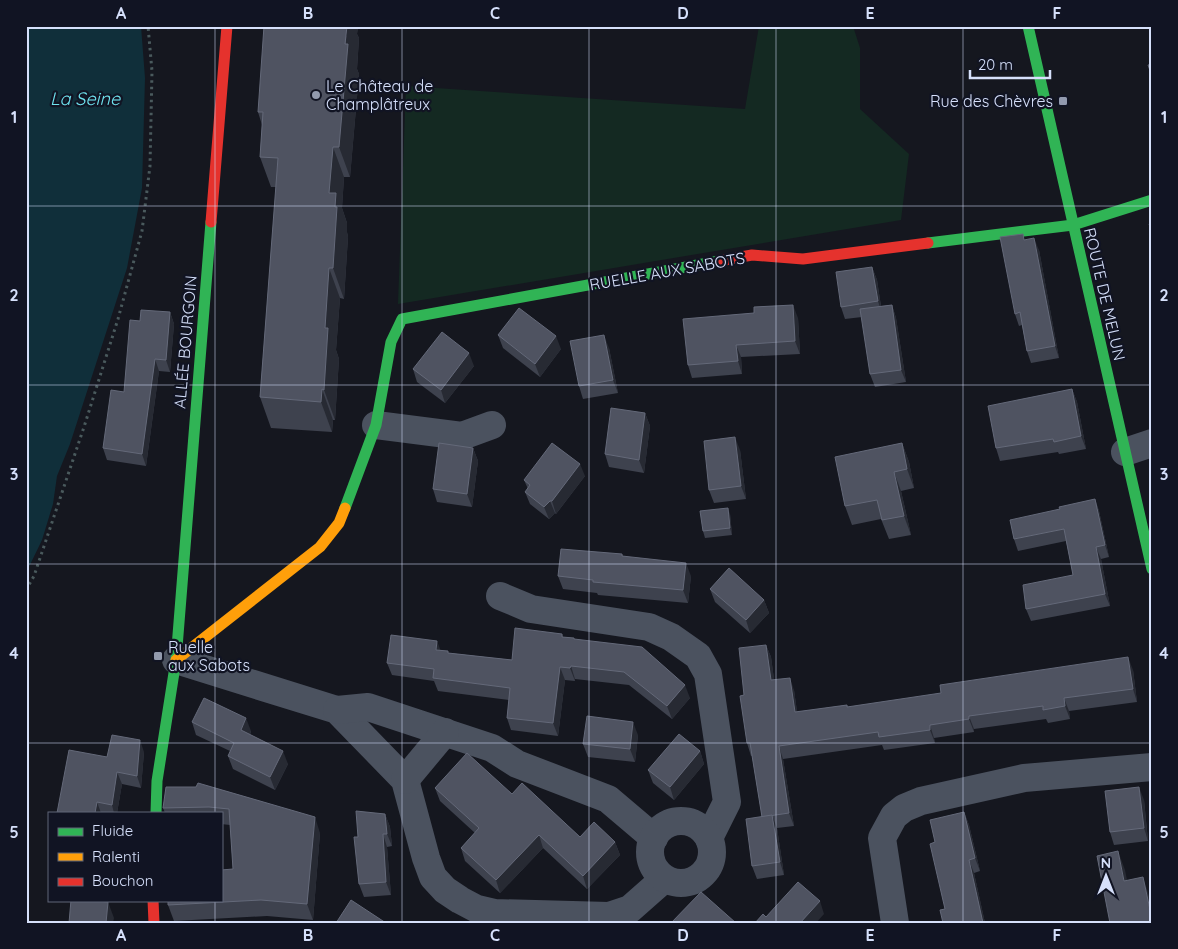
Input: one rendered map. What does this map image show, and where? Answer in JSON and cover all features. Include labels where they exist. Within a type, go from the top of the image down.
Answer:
[{"type":"street","name":"ALLÉE BOURGOIN","points":[[156,812],[158,782],[176,660],[226,26]]},
{"type":"street","name":"ROUTE DE MELUN","points":[[1028,26],[1152,568]]},
{"type":"street","points":[[1073,225],[1152,200]]},
{"type":"street","name":"RUELLE AUX SABOTS","points":[[176,660],[320,547],[339,522],[376,425],[391,342],[402,319],[752,255],[803,259],[1073,225]]},
{"type":"street","points":[[376,425],[462,436],[492,425]]},
{"type":"street","points":[[1125,452],[1152,443]]},
{"type":"street","points":[[500,596],[530,609],[649,627],[671,637],[698,656],[708,674],[727,802],[709,838]]},
{"type":"street","points":[[176,660],[337,710],[368,707],[492,748],[517,764],[608,799],[654,838]]},
{"type":"street","points":[[337,710],[405,780],[433,877],[445,890],[478,909],[494,913],[609,916],[630,909],[664,879]]},
{"type":"street","points":[[405,780],[445,732]]},
{"type":"street","points":[[895,923],[882,838],[894,816],[904,808],[922,801],[1024,778],[1152,767]]},
{"type":"street","points":[[686,822],[695,824],[709,838],[712,858],[702,875],[694,880],[684,883],[664,879],[652,864],[650,846],[654,838],[667,824],[686,822]]},
{"type":"street","points":[[153,902],[154,923]]},
{"type":"path","points":[[26,590],[34,576],[84,427],[118,319],[142,231],[150,166],[152,71],[148,26]]},
{"type":"green space","points":[[759,26],[853,26],[860,48],[860,109],[909,154],[901,220],[398,304],[406,86],[745,109]]},
{"type":"water","name":"La Seine","points":[[26,26],[141,26],[145,78],[142,188],[127,268],[70,444],[57,476],[53,504],[42,540],[26,573]]},
{"type":"building","points":[[264,26],[347,26],[345,44],[348,44],[339,147],[333,147],[329,193],[336,193],[335,207],[337,207],[333,268],[329,268],[325,328],[328,328],[324,390],[322,389],[321,402],[260,397],[278,158],[260,157],[263,112],[258,112]]},
{"type":"building","points":[[1152,64],[1152,76],[1148,65]]},
{"type":"building","points":[[1023,234],[1024,240],[1034,238],[1055,346],[1027,351],[1020,312],[1015,314],[1000,237]]},
{"type":"building","points":[[872,267],[878,301],[841,307],[836,272]]},
{"type":"building","points":[[793,305],[795,341],[736,345],[738,361],[688,365],[683,319],[754,313],[754,307]]},
{"type":"building","points":[[892,305],[901,370],[870,374],[860,309]]},
{"type":"building","points":[[519,308],[556,336],[535,364],[498,335]]},
{"type":"building","points":[[141,310],[170,312],[166,360],[155,359],[142,454],[103,448],[111,390],[124,392],[130,320],[140,321]]},
{"type":"building","points":[[442,332],[469,353],[441,390],[413,369]]},
{"type":"building","points":[[604,335],[613,380],[579,386],[570,341]]},
{"type":"building","points":[[1072,389],[1081,436],[1054,442],[1053,439],[996,448],[988,406]]},
{"type":"building","points":[[611,408],[645,413],[639,460],[605,454]]},
{"type":"building","points":[[735,437],[741,486],[709,490],[704,441]]},
{"type":"building","points":[[439,443],[473,448],[467,494],[433,489]]},
{"type":"building","points":[[552,443],[580,464],[552,501],[544,507],[525,492],[530,485],[524,480]]},
{"type":"building","points":[[902,443],[907,469],[894,472],[904,516],[882,520],[877,500],[845,506],[835,457]]},
{"type":"building","points":[[1095,499],[1105,545],[1096,547],[1105,594],[1026,609],[1023,585],[1073,575],[1064,529],[1014,539],[1010,520]]},
{"type":"building","points":[[728,508],[730,528],[703,531],[700,511]]},
{"type":"building","points":[[561,549],[622,554],[622,556],[686,563],[683,590],[593,582],[593,580],[558,576]]},
{"type":"building","points":[[729,568],[764,600],[746,620],[710,589]]},
{"type":"building","points":[[515,628],[562,634],[562,637],[574,639],[642,647],[685,685],[667,706],[624,672],[571,666],[570,668],[560,667],[553,723],[507,718],[510,688],[433,678],[434,669],[387,663],[391,635],[437,641],[436,650],[448,651],[448,653],[512,660]]},
{"type":"building","points":[[766,645],[771,680],[790,678],[795,712],[847,705],[847,707],[941,693],[940,685],[1128,657],[1133,689],[1064,698],[1065,706],[1043,710],[1043,706],[969,716],[969,719],[930,725],[930,730],[879,737],[878,732],[779,746],[789,813],[762,817],[750,743],[747,743],[740,696],[744,695],[739,648]]},
{"type":"building","points":[[204,698],[246,718],[241,730],[283,751],[270,777],[228,756],[234,743],[192,722]]},
{"type":"building","points":[[587,716],[633,722],[630,749],[583,744]]},
{"type":"building","points":[[679,734],[700,751],[670,787],[648,770]]},
{"type":"building","points":[[112,735],[140,740],[137,776],[117,772],[112,805],[97,802],[95,812],[57,812],[69,750],[107,757]]},
{"type":"building","points":[[467,753],[512,794],[522,783],[580,837],[594,822],[615,842],[583,876],[539,835],[496,880],[461,848],[479,828],[435,788]]},
{"type":"building","points":[[198,783],[315,817],[307,904],[261,900],[168,905],[168,902],[222,902],[222,870],[233,869],[229,809],[209,807],[163,808],[166,787],[196,787]]},
{"type":"building","points":[[1139,787],[1144,828],[1110,832],[1105,791]]},
{"type":"building","points":[[356,811],[385,814],[387,834],[383,834],[386,882],[359,884],[354,837],[358,837]]},
{"type":"building","points":[[964,812],[975,858],[969,860],[983,923],[943,923],[940,910],[945,909],[930,844],[935,842],[930,820]]},
{"type":"building","points":[[772,815],[780,862],[752,866],[746,819]]},
{"type":"building","points":[[1118,851],[1124,881],[1143,877],[1152,923],[1110,923],[1097,856]]},
{"type":"building","points":[[798,882],[820,901],[800,923],[755,923],[763,914],[766,917]]},
{"type":"building","points":[[701,892],[736,923],[671,923]]},
{"type":"building","points":[[351,900],[386,923],[336,923]]},
{"type":"building","points":[[71,902],[108,902],[106,923],[69,923]]},
{"type":"traffic: fast","points":[[1028,26],[1152,569]]},
{"type":"traffic: fast","points":[[928,243],[1073,225],[1152,200]]},
{"type":"traffic: fast","points":[[156,812],[157,781],[176,660],[211,222]]},
{"type":"traffic: fast","points":[[345,508],[376,425],[391,342],[402,319],[719,261]]},
{"type":"traffic: slow","points":[[176,660],[320,547],[339,523],[345,508]]},
{"type":"traffic: jam","points":[[211,222],[227,26]]},
{"type":"traffic: jam","points":[[719,261],[752,255],[803,259],[928,243]]},
{"type":"traffic: jam","points":[[153,902],[154,923]]},
{"type":"place","name":"Le Château de Champlâtreux","points":[[316,95]]},
{"type":"place","name":"Rue des Chèvres","points":[[1063,101]]},
{"type":"place","name":"Ruelle aux Sabots","points":[[158,656]]}]
